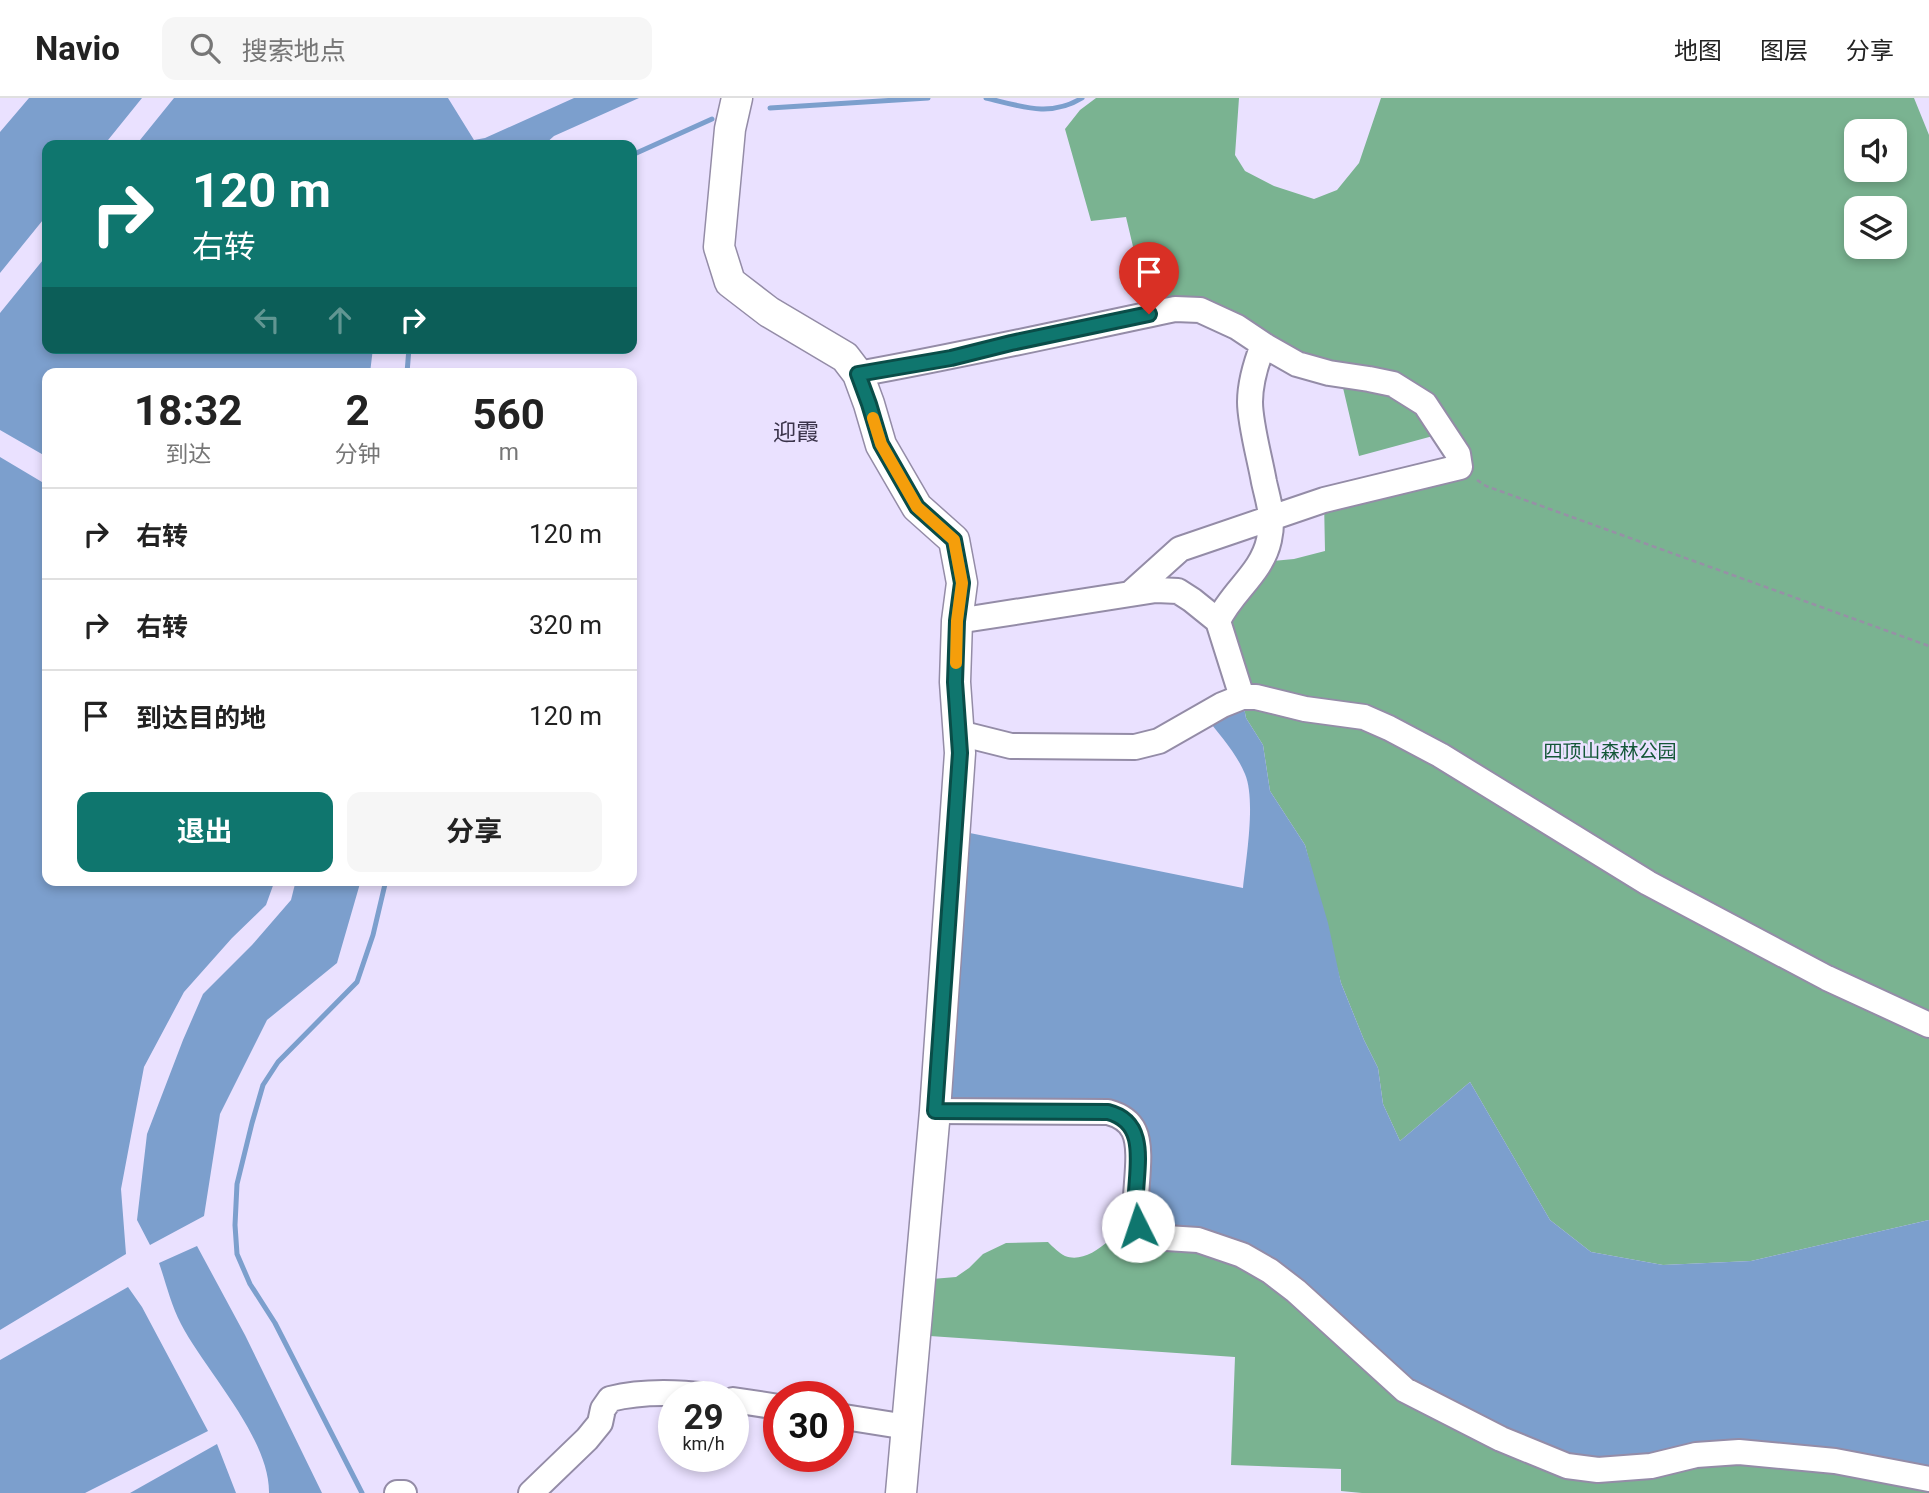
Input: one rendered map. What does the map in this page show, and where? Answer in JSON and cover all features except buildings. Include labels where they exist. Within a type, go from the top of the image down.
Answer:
[{"type":"main road","points":[[737,98],[730,130],[719,247],[730,282],[769,313],[845,357],[858,374],[881,444],[917,507],[954,540],[962,583],[957,621],[955,682],[960,753],[935,1111],[901,1493]]},
{"type":"street","points":[[858,374],[951,358],[1175,309],[1200,310],[1237,327],[1297,364],[1329,373],[1393,384],[1425,404],[1458,454],[1460,467],[1324,500],[1180,549],[1130,594]]},
{"type":"street","points":[[1218,621],[1261,562],[1269,541],[1272,519],[1250,403],[1255,366],[1263,345]]},
{"type":"street","points":[[957,621],[1156,590],[1178,591],[1218,621],[1242,697]]},
{"type":"street","points":[[959,733],[1011,746],[1135,747],[1160,741],[1242,697],[1256,697],[1305,709],[1364,717],[1389,727],[1440,755],[1648,883],[1827,978],[1929,1025]]},
{"type":"street","points":[[935,1111],[1108,1112],[1117,1115],[1130,1125],[1135,1133],[1138,1151],[1135,1211],[1138,1226],[1150,1237],[1198,1240],[1242,1255],[1296,1291],[1405,1390],[1501,1439],[1567,1466],[1598,1470],[1651,1466],[1696,1455],[1739,1452],[1835,1461],[1929,1479]]},
{"type":"street","points":[[531,1493],[587,1439],[600,1423],[603,1409],[610,1399],[629,1394],[658,1393]]},
{"type":"street","points":[[854,1419],[907,1427]]},
{"type":"street","points":[[397,1493],[404,1493]]},
{"type":"path","points":[[1460,467],[1486,486],[1929,646]]},
{"type":"green space","name":"四顶山森林公园","points":[[1096,98],[1239,98],[1235,155],[1245,171],[1274,186],[1314,199],[1337,190],[1359,163],[1381,98],[1914,98],[1929,135],[1929,1220],[1751,1261],[1663,1265],[1591,1252],[1550,1220],[1470,1082],[1400,1141],[1383,1104],[1378,1068],[1341,983],[1305,845],[1270,791],[1263,745],[1246,718],[1218,621],[1261,562],[1294,559],[1325,551],[1324,500],[1460,467],[1444,433],[1359,456],[1340,375],[1237,327],[1149,314],[1126,217],[1091,221],[1065,129],[1080,110]]},
{"type":"green space","points":[[1135,1211],[1171,1239],[1696,1455],[1929,1479],[1929,1493],[1341,1491],[1341,1469],[1231,1465],[1235,1357],[915,1335],[920,1280],[956,1277],[983,1254],[1006,1243],[1048,1242],[1065,1256],[1085,1256],[1105,1244]]},
{"type":"water","points":[[29,98],[142,98],[108,140],[42,140],[42,221],[0,273],[0,132]]},
{"type":"water","points":[[174,98],[448,98],[474,140],[140,140]]},
{"type":"water","points":[[574,98],[639,98],[550,140],[474,140],[485,138]]},
{"type":"water","points":[[42,261],[42,354],[372,354],[371,368],[42,368],[42,454],[0,430],[0,313]]},
{"type":"water","points":[[0,457],[42,482],[42,886],[273,886],[266,905],[232,938],[184,992],[144,1067],[121,1189],[126,1254],[0,1330]]},
{"type":"water","points":[[1242,697],[1246,718],[1263,745],[1270,791],[1305,845],[1328,923],[1341,983],[1378,1068],[1383,1104],[1400,1141],[1470,1082],[1550,1220],[1591,1252],[1663,1265],[1751,1261],[1929,1220],[1929,1479],[1739,1452],[1598,1470],[1405,1390],[1270,1271],[1150,1237],[1130,1125],[935,1111],[955,830],[1243,888],[1249,830],[1248,785],[1237,758],[1204,715]]},
{"type":"water","points":[[294,886],[359,886],[337,963],[267,1020],[220,1114],[204,1216],[150,1245],[137,1220],[147,1134],[183,1040],[203,994],[252,945],[291,900]]},
{"type":"water","points":[[197,1246],[245,1335],[322,1493],[269,1493],[267,1472],[248,1428],[181,1324],[159,1263]]},
{"type":"water","points":[[128,1287],[142,1307],[208,1431],[85,1493],[0,1493],[0,1360]]},
{"type":"water","points":[[217,1444],[236,1493],[130,1493]]},
{"type":"waterway","points":[[770,108],[928,98]]},
{"type":"waterway","points":[[986,98],[1023,107],[1047,109],[1058,108],[1082,98]]},
{"type":"waterway","points":[[637,153],[712,119]]},
{"type":"waterway","points":[[407,368],[409,354]]},
{"type":"waterway","points":[[362,1493],[275,1323],[250,1284],[237,1254],[235,1225],[237,1184],[263,1085],[278,1062],[357,982],[373,935],[385,886]]},
{"type":"slow traffic","points":[[873,418],[881,444],[917,507],[954,540],[962,583],[957,621],[956,663]]},
{"type":"district","name":"迎霞","points":[[796,432]]},
{"type":"route","points":[[1138,1226],[1135,1211],[1138,1151],[1135,1133],[1130,1125],[1117,1115],[1108,1112],[935,1111],[960,753],[955,682],[957,621],[962,583],[954,540],[917,507],[881,444],[858,374],[951,358],[1149,314]]}]
